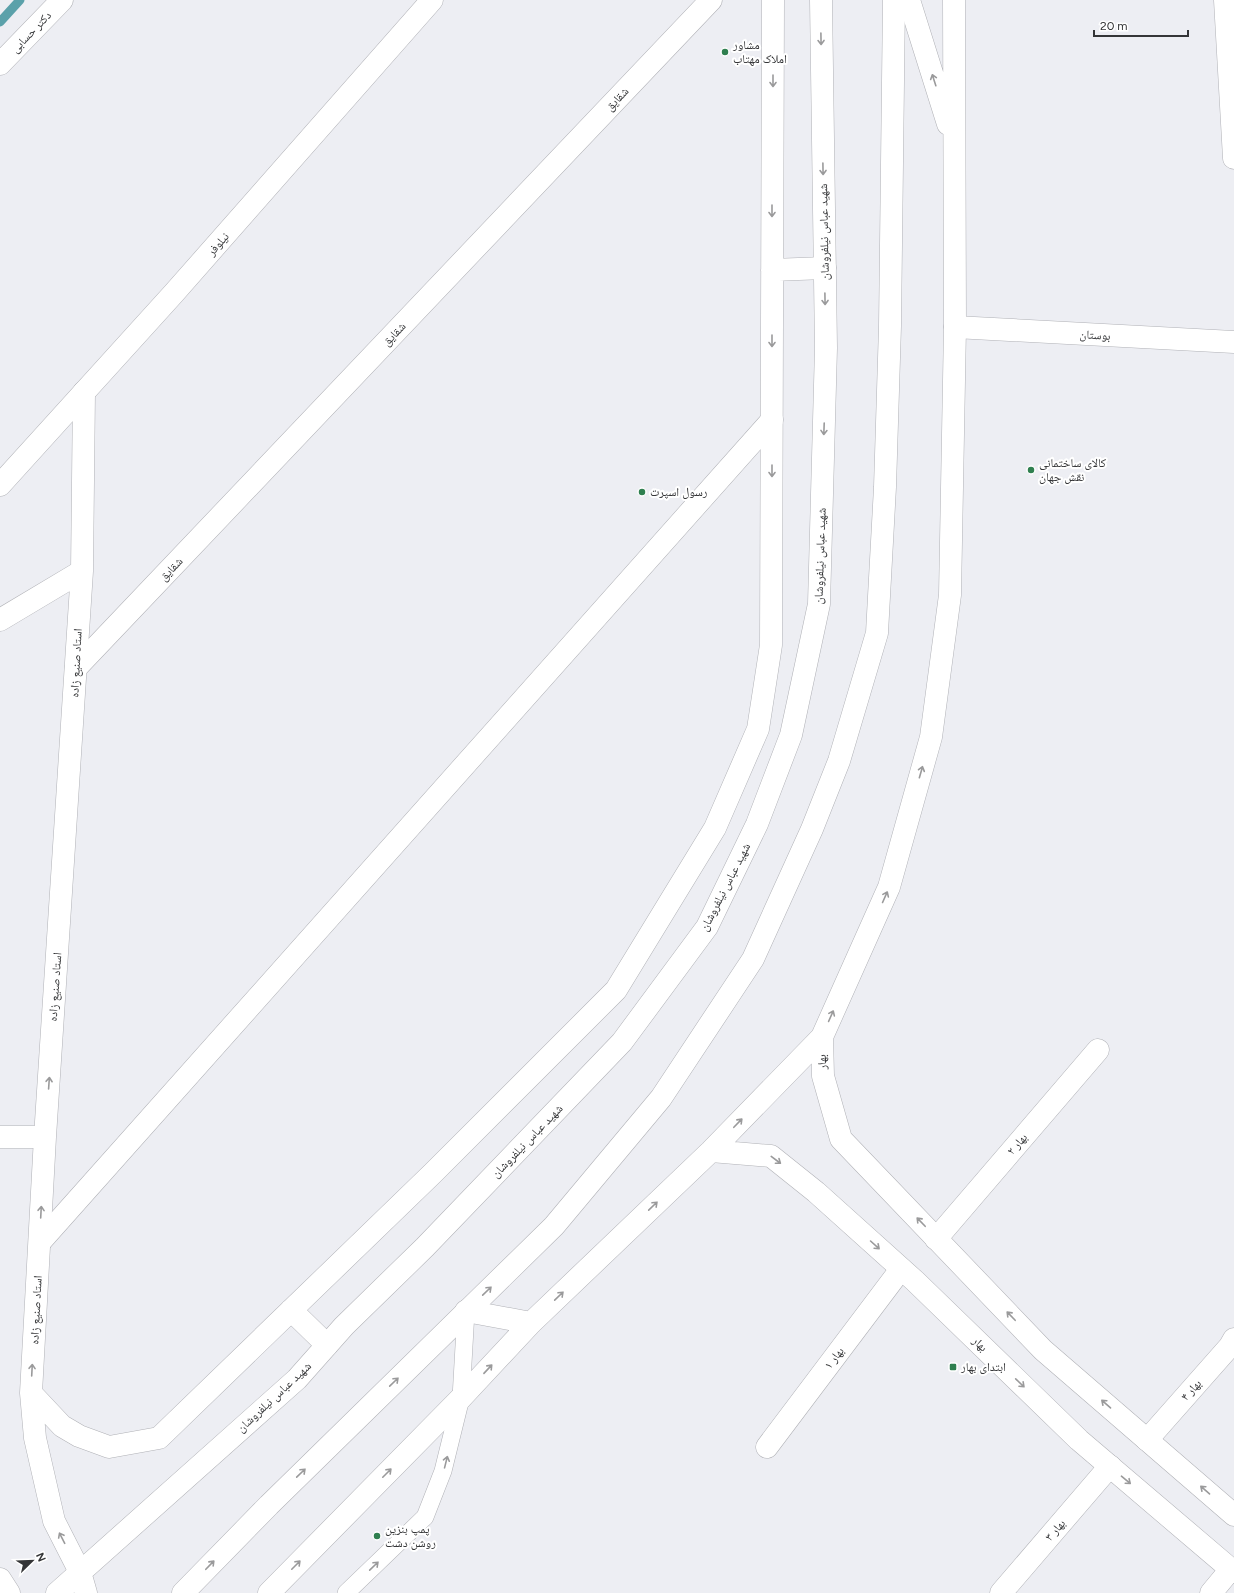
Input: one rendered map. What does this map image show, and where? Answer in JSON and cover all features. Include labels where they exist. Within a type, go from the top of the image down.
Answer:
[{"type":"street","name":"دکتر حسابی","points":[[0,64],[62,0]]},
{"type":"street","name":"نیلوفر","points":[[0,485],[174,293],[432,0]]},
{"type":"street","name":"شقایق","points":[[76,668],[711,0]]},
{"type":"street","points":[[31,1393],[62,1426],[79,1436],[109,1447],[159,1438],[433,1173],[616,990],[716,828],[758,729],[771,645],[773,0]]},
{"type":"street","name":"شهید عباس نیلفروشان","points":[[57,1593],[297,1379],[344,1326],[430,1241],[622,1042],[707,927],[756,824],[790,734],[819,604],[826,348],[821,0]]},
{"type":"street","points":[[182,1593],[269,1505],[554,1226],[661,1098],[753,959],[812,829],[838,761],[877,633],[885,488],[890,326],[894,0]]},
{"type":"street","points":[[908,0],[954,144]]},
{"type":"street","points":[[269,1593],[461,1398],[531,1323],[711,1151],[822,1037],[889,887],[931,737],[950,595],[955,327],[954,0]]},
{"type":"street","points":[[1225,0],[1234,158]]},
{"type":"street","points":[[772,270],[825,268]]},
{"type":"street","name":"بوستان","points":[[955,327],[1234,342]]},
{"type":"street","name":"استاد صنیع زاده","points":[[84,392],[82,571],[45,1137],[31,1393],[35,1438],[54,1521],[80,1572],[86,1593]]},
{"type":"street","points":[[40,1242],[772,420]]},
{"type":"street","points":[[0,620],[82,571]]},
{"type":"street","name":"بهار","points":[[822,1037],[823,1076],[841,1139],[1043,1350],[1234,1515]]},
{"type":"street","name":"بهار ۲","points":[[936,1238],[1098,1050]]},
{"type":"street","points":[[0,1137],[45,1137]]},
{"type":"street","name":"بهار","points":[[711,1151],[771,1156],[816,1192],[901,1269],[1079,1440],[1232,1571]]},
{"type":"street","name":"بهار ۱","points":[[767,1447],[901,1269]]},
{"type":"street","points":[[291,1310],[327,1345]]},
{"type":"street","points":[[466,1311],[531,1323]]},
{"type":"street","name":"بهار ۴","points":[[1147,1440],[1230,1346],[1234,1339]]},
{"type":"street","name":"بهار ۳","points":[[1001,1593],[1110,1466]]},
{"type":"street","points":[[1211,1593],[1232,1571]]},
{"type":"street","points":[[0,1578],[9,1593]]},
{"type":"lane","points":[[346,1593],[425,1517],[443,1471],[461,1398],[466,1311]]},
{"type":"waterway","points":[[0,22],[20,0]]},
{"type":"place","name":"مشاور املاک مهتاب","points":[[725,52]]},
{"type":"place","name":"کالای ساختمانی نقش جهان","points":[[1031,470]]},
{"type":"place","name":"رسول اسپرت","points":[[642,492]]},
{"type":"place","name":"ابتدای بهار","points":[[953,1367]]},
{"type":"place","name":"پمپ بنزین روشن دشت","points":[[377,1536]]}]
